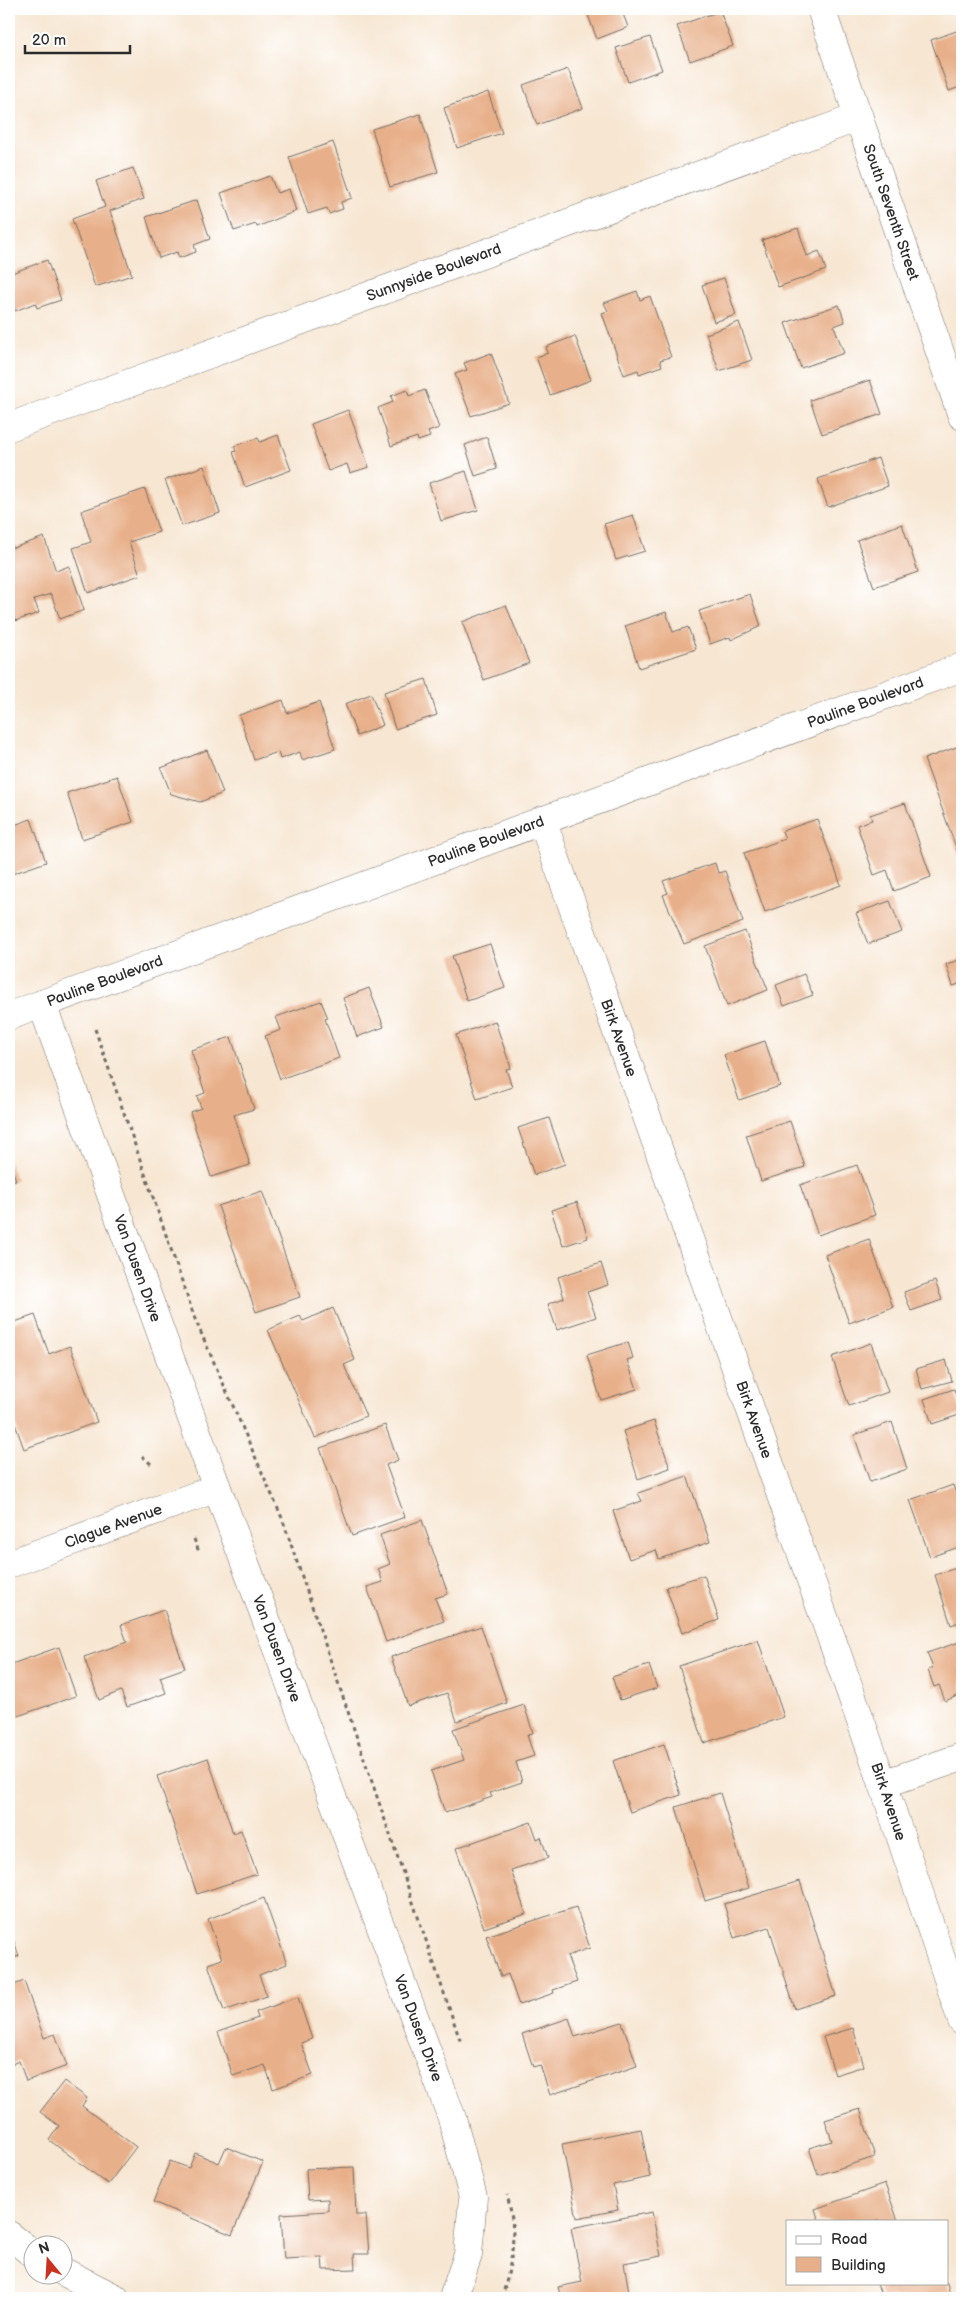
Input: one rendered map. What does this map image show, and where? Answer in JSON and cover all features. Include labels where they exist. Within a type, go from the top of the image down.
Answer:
[{"type":"street","name":"South Seventh Street","points":[[821,9],[962,416]]},
{"type":"street","name":"Sunnyside Boulevard","points":[[9,427],[859,117]]},
{"type":"street","name":"Pauline Boulevard","points":[[9,1016],[962,667]]},
{"type":"street","name":"Birk Avenue","points":[[542,820],[883,1784],[962,2021]]},
{"type":"street","name":"Van Dusen Drive","points":[[42,1004],[217,1488],[452,2118],[473,2197],[468,2255],[453,2298]]},
{"type":"street","name":"Clague Avenue","points":[[9,1564],[217,1488]]},
{"type":"street","points":[[883,1784],[962,1757]]},
{"type":"street","points":[[9,2235],[22,2245]]},
{"type":"street","points":[[72,2275],[115,2298]]},
{"type":"path","points":[[95,1029],[195,1319],[282,1518],[463,2050]]},
{"type":"path","points":[[142,1456],[151,1464]]},
{"type":"path","points":[[194,1538],[199,1552]]},
{"type":"path","points":[[502,2298],[514,2249],[511,2210],[506,2190]]},
{"type":"building","points":[[621,9],[628,27],[597,39],[586,10]]},
{"type":"building","points":[[720,11],[733,46],[690,61],[677,26]]},
{"type":"building","points":[[962,29],[962,86],[949,91],[931,40]]},
{"type":"building","points":[[650,37],[662,70],[628,82],[616,48]]},
{"type":"building","points":[[568,69],[583,108],[537,125],[523,85]]},
{"type":"building","points":[[488,92],[502,133],[457,148],[444,108]]},
{"type":"building","points":[[420,114],[438,172],[390,187],[372,129]]},
{"type":"building","points":[[333,142],[352,198],[341,202],[343,209],[329,214],[327,208],[308,214],[289,157]]},
{"type":"building","points":[[133,168],[144,199],[110,211],[132,275],[95,287],[72,219],[105,207],[96,181]]},
{"type":"building","points":[[270,176],[277,193],[289,189],[296,211],[257,227],[256,224],[234,231],[221,193]]},
{"type":"building","points":[[197,200],[210,239],[194,245],[196,252],[179,258],[177,252],[159,258],[146,217]]},
{"type":"building","points":[[798,228],[807,256],[819,251],[826,270],[778,287],[762,240]]},
{"type":"building","points":[[47,260],[61,300],[37,308],[35,303],[15,311],[9,294],[9,274]]},
{"type":"building","points":[[724,278],[736,315],[714,322],[702,285]]},
{"type":"building","points":[[637,291],[640,300],[650,296],[671,357],[660,360],[662,366],[639,374],[638,370],[624,375],[602,313],[608,311],[604,303]]},
{"type":"building","points":[[839,305],[845,322],[834,326],[844,353],[801,368],[785,323]]},
{"type":"building","points":[[739,322],[752,360],[719,371],[706,334]]},
{"type":"building","points":[[575,336],[591,380],[550,395],[536,357],[548,353],[546,347]]},
{"type":"building","points":[[491,353],[509,403],[471,416],[455,374],[467,370],[464,363]]},
{"type":"building","points":[[870,380],[882,414],[822,434],[810,400]]},
{"type":"building","points":[[407,390],[409,396],[425,390],[439,428],[428,432],[430,437],[418,441],[417,437],[391,446],[378,408],[393,402],[391,396]]},
{"type":"building","points":[[348,410],[369,467],[350,473],[347,464],[328,471],[311,424]]},
{"type":"building","points":[[278,435],[291,470],[245,487],[233,452],[236,451],[234,446],[258,438],[260,442]]},
{"type":"building","points":[[487,437],[497,469],[475,476],[465,445]]},
{"type":"building","points":[[878,458],[888,486],[828,507],[818,479]]},
{"type":"building","points":[[204,466],[220,513],[182,526],[165,480]]},
{"type":"building","points":[[466,471],[478,510],[441,521],[429,483]]},
{"type":"building","points":[[145,489],[159,532],[129,542],[140,575],[88,593],[73,548],[91,542],[81,511]]},
{"type":"building","points":[[633,515],[645,551],[616,560],[604,524]]},
{"type":"building","points":[[902,524],[918,572],[874,587],[857,540]]},
{"type":"building","points":[[9,536],[13,548],[44,537],[56,571],[69,566],[84,610],[60,619],[51,594],[34,599],[39,613],[15,621],[9,607]]},
{"type":"building","points":[[750,594],[761,626],[731,640],[730,637],[710,644],[699,611]]},
{"type":"building","points":[[506,605],[529,663],[484,680],[462,622]]},
{"type":"building","points":[[666,612],[673,632],[688,627],[696,649],[639,668],[625,626]]},
{"type":"building","points":[[426,679],[437,715],[395,729],[384,692]]},
{"type":"building","points":[[371,694],[383,725],[357,736],[345,704]]},
{"type":"building","points":[[283,700],[287,713],[319,702],[335,749],[302,760],[300,752],[280,759],[278,752],[254,760],[239,715]]},
{"type":"building","points":[[962,745],[962,864],[924,759]]},
{"type":"building","points":[[207,750],[223,793],[200,802],[171,794],[161,768]]},
{"type":"building","points":[[117,776],[133,822],[82,839],[67,793]]},
{"type":"building","points":[[905,803],[931,877],[894,891],[887,870],[874,875],[857,825],[872,820],[870,815]]},
{"type":"building","points":[[31,819],[46,862],[9,875],[9,827]]},
{"type":"building","points":[[817,819],[841,885],[765,912],[744,853],[785,839],[782,831]]},
{"type":"building","points":[[715,863],[718,873],[725,871],[743,922],[684,944],[663,895],[668,893],[663,881]]},
{"type":"building","points":[[890,901],[902,932],[868,944],[856,913]]},
{"type":"building","points":[[745,931],[768,990],[727,1006],[705,946]]},
{"type":"building","points":[[490,944],[505,988],[467,1001],[452,956]]},
{"type":"building","points":[[962,959],[962,983],[953,986],[946,964]]},
{"type":"building","points":[[804,974],[813,995],[784,1006],[776,985]]},
{"type":"building","points":[[369,988],[384,1027],[357,1037],[343,998]]},
{"type":"building","points":[[321,1001],[328,1018],[325,1019],[339,1058],[280,1079],[265,1036],[281,1030],[276,1017]]},
{"type":"building","points":[[495,1021],[511,1068],[506,1069],[512,1087],[477,1099],[456,1035]]},
{"type":"building","points":[[231,1037],[254,1109],[234,1115],[250,1165],[211,1177],[190,1112],[201,1108],[197,1096],[205,1093],[191,1050]]},
{"type":"building","points":[[765,1041],[780,1086],[739,1100],[724,1055]]},
{"type":"building","points":[[549,1118],[565,1164],[534,1175],[518,1128]]},
{"type":"building","points":[[790,1121],[805,1167],[761,1181],[746,1135]]},
{"type":"building","points":[[9,1162],[16,1180],[9,1182]]},
{"type":"building","points":[[857,1165],[875,1215],[818,1235],[800,1185]]},
{"type":"building","points":[[262,1191],[300,1297],[256,1312],[218,1206]]},
{"type":"building","points":[[577,1202],[588,1238],[563,1246],[551,1210]]},
{"type":"building","points":[[869,1239],[893,1307],[849,1323],[825,1255]]},
{"type":"building","points":[[601,1263],[608,1285],[587,1292],[596,1317],[557,1330],[548,1304],[564,1298],[558,1277]]},
{"type":"building","points":[[935,1281],[942,1300],[911,1311],[904,1292]]},
{"type":"building","points":[[333,1308],[355,1360],[344,1365],[366,1416],[315,1438],[268,1330],[300,1316],[303,1321]]},
{"type":"building","points":[[35,1315],[49,1354],[70,1346],[97,1422],[24,1449],[9,1407],[9,1324]]},
{"type":"building","points":[[628,1342],[633,1358],[627,1360],[637,1389],[601,1400],[587,1355]]},
{"type":"building","points":[[871,1343],[888,1392],[849,1406],[832,1357]]},
{"type":"building","points":[[946,1360],[952,1381],[922,1389],[916,1369]]},
{"type":"building","points":[[954,1389],[962,1414],[932,1424],[924,1399]]},
{"type":"building","points":[[654,1421],[670,1468],[638,1479],[623,1431]]},
{"type":"building","points":[[892,1422],[907,1469],[870,1482],[854,1435]]},
{"type":"building","points":[[385,1425],[398,1460],[386,1465],[405,1517],[352,1536],[320,1448]]},
{"type":"building","points":[[687,1476],[710,1542],[659,1559],[656,1550],[629,1559],[613,1511],[642,1501],[638,1493]]},
{"type":"building","points":[[953,1485],[962,1510],[962,1546],[930,1557],[910,1500]]},
{"type":"building","points":[[422,1520],[448,1594],[435,1598],[444,1621],[386,1642],[367,1587],[383,1582],[378,1569],[390,1564],[380,1535]]},
{"type":"building","points":[[962,1566],[962,1621],[951,1625],[935,1575]]},
{"type":"building","points":[[704,1575],[719,1620],[682,1633],[666,1587]]},
{"type":"building","points":[[164,1610],[185,1668],[160,1677],[166,1693],[127,1707],[121,1691],[99,1700],[84,1657],[127,1642],[121,1625]]},
{"type":"building","points":[[481,1626],[507,1703],[457,1721],[447,1693],[408,1706],[391,1657]]},
{"type":"building","points":[[758,1640],[784,1717],[704,1743],[679,1666]]},
{"type":"building","points":[[962,1641],[962,1694],[945,1701],[939,1685],[934,1687],[928,1670],[933,1668],[927,1653]]},
{"type":"building","points":[[59,1647],[76,1696],[12,1718],[9,1707],[9,1665]]},
{"type":"building","points":[[649,1665],[657,1688],[620,1700],[612,1677]]},
{"type":"building","points":[[524,1705],[533,1733],[527,1735],[534,1756],[516,1762],[522,1782],[490,1793],[492,1797],[445,1813],[431,1771],[464,1760],[453,1729]]},
{"type":"building","points":[[664,1744],[681,1795],[630,1812],[613,1761]]},
{"type":"building","points":[[208,1758],[233,1833],[241,1830],[257,1874],[197,1894],[157,1776]]},
{"type":"building","points":[[720,1793],[749,1888],[705,1901],[676,1807]]},
{"type":"building","points":[[531,1822],[537,1839],[541,1837],[548,1858],[511,1870],[526,1914],[484,1928],[456,1848]]},
{"type":"building","points":[[800,1881],[836,1996],[795,2009],[769,1927],[734,1938],[724,1904]]},
{"type":"building","points":[[264,1898],[287,1964],[259,1975],[267,1996],[224,2011],[208,1964],[222,1959],[208,1919]]},
{"type":"building","points":[[576,1907],[590,1948],[567,1956],[577,1982],[553,1990],[554,1993],[519,2005],[508,1974],[501,1977],[486,1936]]},
{"type":"building","points":[[9,1927],[19,1956],[9,1959]]},
{"type":"building","points":[[24,1981],[44,2038],[55,2034],[67,2066],[26,2081],[19,2061],[9,2065],[9,1987]]},
{"type":"building","points":[[298,1997],[312,2039],[301,2043],[313,2075],[273,2089],[265,2065],[233,2076],[218,2032],[258,2018],[256,2012]]},
{"type":"building","points":[[569,2018],[575,2037],[622,2022],[637,2066],[550,2095],[540,2065],[533,2067],[522,2034]]},
{"type":"building","points":[[853,2028],[864,2066],[835,2075],[823,2037]]},
{"type":"building","points":[[64,2081],[87,2098],[82,2106],[136,2147],[108,2184],[49,2140],[59,2126],[40,2112]]},
{"type":"building","points":[[860,2109],[875,2157],[818,2175],[809,2148],[832,2141],[825,2120]]},
{"type":"building","points":[[641,2129],[650,2177],[613,2185],[618,2210],[577,2218],[562,2144]]},
{"type":"building","points":[[226,2147],[263,2162],[232,2235],[153,2202],[170,2161],[189,2168],[195,2153],[219,2163]]},
{"type":"building","points":[[354,2167],[356,2215],[366,2215],[369,2254],[354,2254],[355,2269],[323,2270],[322,2257],[284,2259],[281,2214],[328,2211],[328,2199],[308,2200],[306,2169]]},
{"type":"building","points":[[885,2184],[898,2220],[819,2220],[815,2209]]},
{"type":"building","points":[[652,2212],[661,2256],[624,2263],[630,2298],[561,2298],[558,2287],[582,2282],[571,2228]]},
{"type":"building","points":[[877,2284],[947,2284],[951,2298],[882,2298]]}]
